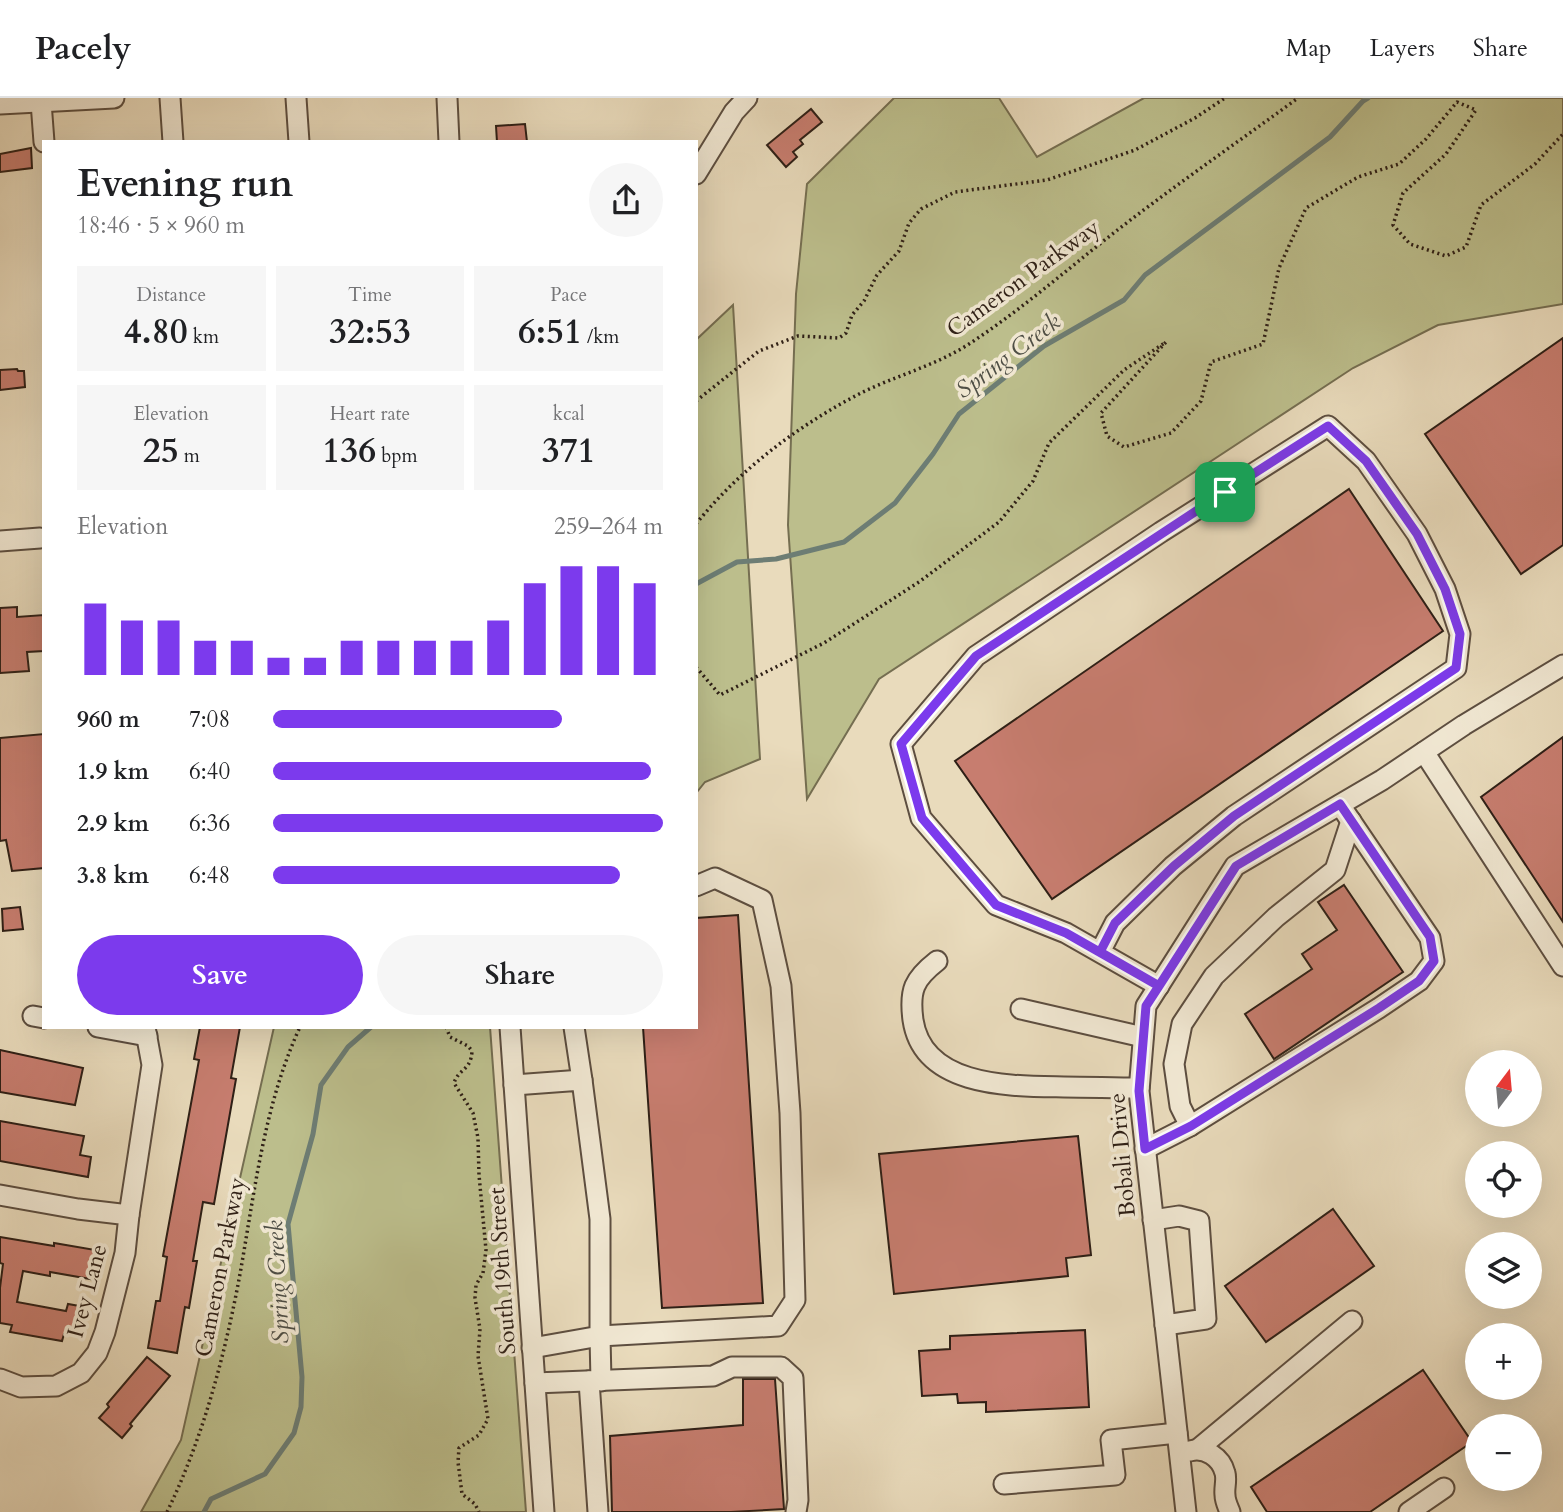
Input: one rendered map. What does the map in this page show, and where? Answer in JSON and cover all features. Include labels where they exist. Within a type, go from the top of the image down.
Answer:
[{"type":"street","points":[[0,104],[114,98]]},
{"type":"street","points":[[170,98],[173,140]]},
{"type":"street","points":[[296,98],[299,140]]},
{"type":"street","points":[[447,98],[449,140]]},
{"type":"street","points":[[41,102],[44,140]]},
{"type":"street","points":[[698,170],[735,102]]},
{"type":"street","points":[[1100,952],[1115,923],[1174,866],[1234,816],[1456,668],[1460,634],[1445,589],[1417,534],[1366,461],[1328,426],[1161,532],[976,656],[901,744],[922,818],[996,905],[1066,933],[1159,986]]},
{"type":"street","points":[[0,541],[40,538]]},
{"type":"street","name":"Bobali Drive","points":[[1185,1512],[1189,1452],[1177,1433],[1139,1088],[1146,1006],[1236,866],[1346,813],[1424,752],[1561,669]]},
{"type":"street","points":[[1424,752],[1563,966]]},
{"type":"street","points":[[1191,1126],[1180,1106],[1174,1065],[1182,1024],[1214,976],[1276,917],[1335,870],[1346,813]]},
{"type":"street","points":[[1145,1149],[1191,1126],[1379,1008],[1419,981],[1434,961],[1430,937],[1346,813]]},
{"type":"street","points":[[532,1348],[600,1336],[778,1325],[795,1300],[790,1113],[781,985],[762,900],[715,878],[698,885]]},
{"type":"street","points":[[937,961],[918,976],[910,1000],[915,1032],[928,1053],[947,1069],[978,1080],[1010,1086],[1139,1088]]},
{"type":"street","points":[[1021,1009],[1143,1037]]},
{"type":"street","points":[[122,1029],[146,1031]]},
{"type":"street","name":"South 19th Street","points":[[510,1029],[544,1512]]},
{"type":"street","points":[[574,1029],[600,1219],[600,1336],[595,1381],[598,1512]]},
{"type":"street","name":"Ivey Lane","points":[[0,1379],[21,1387],[56,1386],[81,1373],[97,1353],[125,1253],[152,1065],[146,1031]]},
{"type":"street","points":[[514,1085],[582,1080]]},
{"type":"street","name":"Ivey Lane","points":[[0,1195],[129,1215]]},
{"type":"street","points":[[1153,1220],[1180,1216],[1199,1221],[1206,1319],[1165,1325]]},
{"type":"street","points":[[1189,1452],[1352,1321]]},
{"type":"street","points":[[535,1383],[713,1376],[732,1367],[781,1367],[793,1378],[798,1500],[796,1512]]},
{"type":"street","points":[[1004,1484],[1115,1475],[1111,1440],[1177,1433]]},
{"type":"street","points":[[1189,1452],[1209,1452],[1219,1461],[1226,1473],[1225,1496],[1230,1512]]},
{"type":"street","points":[[1409,1512],[1444,1488]]},
{"type":"path","points":[[698,399],[759,351],[798,337],[820,335],[839,338],[846,333],[852,314],[864,301],[877,275],[899,251],[909,223],[921,209],[955,192],[1047,180],[1135,150],[1195,118],[1225,98]]},
{"type":"path","name":"Cameron Parkway","points":[[698,522],[714,502],[757,461],[786,440],[862,393],[969,344],[1298,98]]},
{"type":"path","points":[[698,669],[720,695],[824,643],[919,582],[999,522],[1032,481],[1049,443],[1124,370],[1166,342],[1101,413],[1107,436],[1124,447],[1171,433],[1201,401],[1210,362],[1263,344],[1279,268],[1306,208],[1358,177],[1399,164],[1426,139],[1457,102],[1476,110],[1446,154],[1403,193],[1393,225],[1410,243],[1446,256],[1466,247],[1481,205],[1535,163],[1563,134]]},
{"type":"path","name":"Cameron Parkway","points":[[167,1512],[194,1449],[209,1403],[236,1298],[250,1208],[271,1107],[286,1058],[299,1029]]},
{"type":"path","points":[[447,1029],[450,1037],[472,1051],[472,1061],[468,1068],[456,1077],[454,1083],[473,1113],[486,1250],[483,1273],[476,1285],[475,1298],[480,1329],[478,1356],[488,1419],[479,1435],[459,1448],[458,1462],[462,1494],[475,1504],[479,1512]]},
{"type":"green space","points":[[894,98],[999,98],[1037,157],[1144,98],[1563,98],[1563,304],[1438,325],[1353,368],[879,679],[807,799],[788,525],[796,294],[807,184]]},
{"type":"green space","points":[[733,305],[760,759],[705,782],[698,791],[698,338]]},
{"type":"green space","points":[[274,1029],[490,1029],[526,1512],[141,1512],[181,1440]]},
{"type":"building","points":[[811,109],[822,122],[800,140],[803,144],[793,152],[797,157],[786,167],[767,145]]},
{"type":"building","points":[[525,124],[527,140],[497,140],[496,126]]},
{"type":"building","points":[[31,148],[32,168],[0,172],[0,154]]},
{"type":"building","points":[[1563,338],[1563,545],[1521,574],[1425,434]]},
{"type":"building","points":[[0,370],[24,371],[25,387],[0,390]]},
{"type":"building","points":[[1349,489],[1443,631],[1052,899],[955,761]]},
{"type":"building","points":[[17,607],[17,617],[42,615],[42,651],[27,652],[29,671],[0,673],[0,608]]},
{"type":"building","points":[[42,734],[42,868],[12,871],[6,840],[0,841],[0,738]]},
{"type":"building","points":[[1563,737],[1563,922],[1481,797]]},
{"type":"building","points":[[1344,885],[1403,972],[1274,1059],[1245,1014],[1312,969],[1302,954],[1337,930],[1318,902]]},
{"type":"building","points":[[20,907],[23,929],[3,931],[2,909]]},
{"type":"building","points":[[738,915],[763,1303],[662,1308],[643,1029],[698,1029],[698,918]]},
{"type":"building","points":[[200,1029],[240,1029],[231,1078],[236,1079],[214,1204],[203,1202],[193,1261],[197,1261],[189,1308],[185,1307],[177,1353],[148,1348],[156,1301],[160,1301],[167,1257],[163,1256],[199,1060],[194,1059]]},
{"type":"building","points":[[0,1050],[83,1068],[75,1105],[0,1092]]},
{"type":"building","points":[[0,1121],[84,1136],[80,1155],[91,1157],[88,1177],[0,1161]]},
{"type":"building","points":[[1078,1136],[1091,1255],[1066,1258],[1068,1276],[894,1294],[879,1154]]},
{"type":"building","points":[[1333,1209],[1374,1266],[1266,1342],[1225,1286]]},
{"type":"building","points":[[0,1237],[101,1251],[96,1280],[50,1272],[50,1276],[23,1271],[17,1302],[66,1311],[68,1304],[85,1307],[80,1336],[64,1334],[62,1341],[10,1332],[12,1325],[0,1323],[3,1264],[0,1263]]},
{"type":"building","points":[[1085,1330],[1089,1407],[986,1412],[986,1402],[958,1403],[957,1394],[922,1396],[919,1351],[950,1349],[950,1336]]},
{"type":"building","points":[[147,1357],[170,1376],[130,1424],[132,1426],[122,1438],[99,1418],[109,1407],[107,1404]]},
{"type":"building","points":[[1423,1370],[1465,1432],[1465,1447],[1370,1512],[1267,1512],[1251,1487]]},
{"type":"building","points":[[743,1379],[775,1379],[784,1509],[612,1512],[610,1436],[743,1425]]},
{"type":"waterway","name":"Spring Creek","points":[[698,583],[737,562],[776,559],[844,542],[895,503],[933,454],[959,414],[1044,346],[1124,300],[1145,275],[1330,137],[1368,98]]},
{"type":"waterway","name":"Spring Creek","points":[[204,1512],[211,1499],[265,1474],[294,1433],[301,1407],[302,1377],[288,1224],[313,1134],[321,1085],[348,1047],[369,1029]]},
{"type":"route","points":[[1225,492],[976,656],[901,744],[922,818],[996,905],[1066,933],[1159,986],[1146,1006],[1139,1091],[1145,1149],[1191,1126],[1379,1008],[1419,981],[1434,961],[1430,937],[1340,804],[1236,866],[1159,986],[1100,952],[1115,923],[1174,866],[1234,816],[1456,668],[1460,634],[1445,589],[1417,534],[1366,461],[1328,426],[1225,492]]}]
